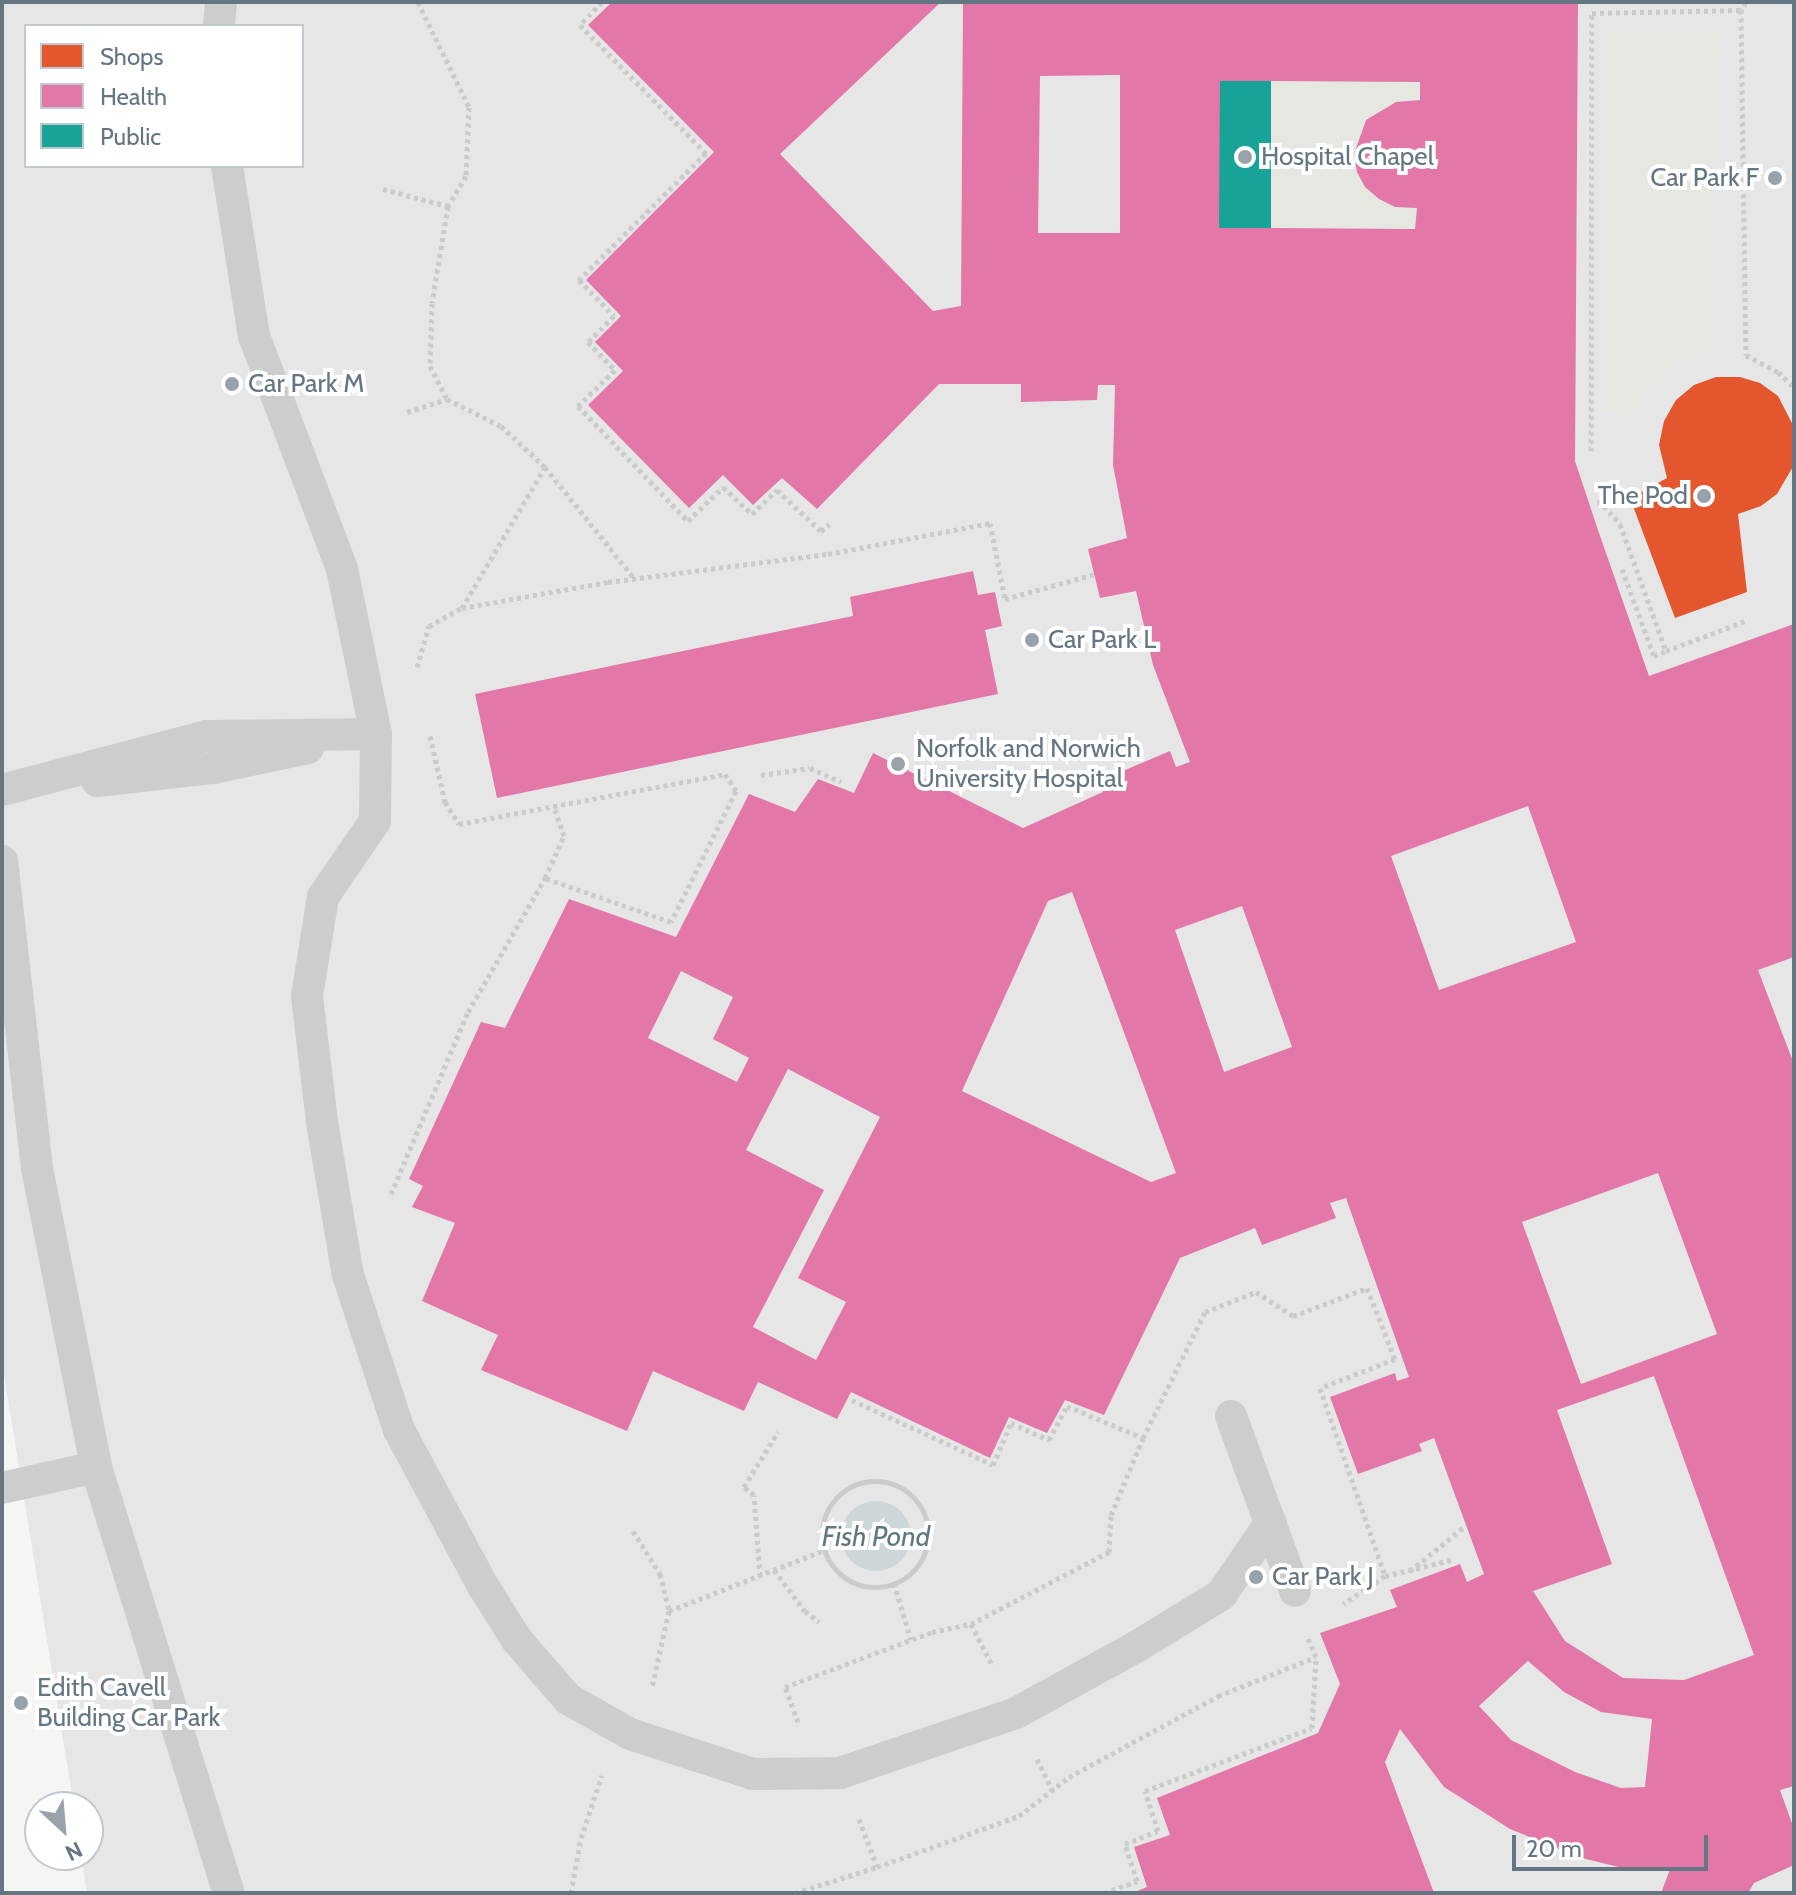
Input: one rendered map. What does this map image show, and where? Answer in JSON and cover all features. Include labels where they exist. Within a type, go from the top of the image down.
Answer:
[{"type":"lane","points":[[219,24],[221,2]]},
{"type":"lane","points":[[227,168],[254,336],[342,569],[376,734],[375,821],[323,897],[307,996],[322,1122],[348,1275],[399,1430],[483,1586],[517,1640],[568,1699],[630,1734],[753,1774],[840,1773],[1016,1713],[1136,1647],[1221,1595],[1271,1522]]},
{"type":"lane","points":[[2,790],[213,768],[376,734]]},
{"type":"lane","points":[[2,861],[37,1168],[96,1467],[229,1893]]},
{"type":"lane","points":[[1231,1416],[1295,1591]]},
{"type":"lane","points":[[2,1465],[96,1467]]},
{"type":"lane","points":[[2,1488],[96,1467]]},
{"type":"path","points":[[418,2],[469,107],[466,176],[448,206],[432,303],[430,366],[447,399],[501,426],[545,467],[635,578]]},
{"type":"path","points":[[602,2],[580,25],[706,153],[579,280],[614,316],[588,342],[615,370],[578,406],[688,521],[723,487],[752,514],[777,490],[821,531],[829,524]]},
{"type":"path","points":[[1746,2],[1741,10],[1746,355],[1778,372],[1794,387]]},
{"type":"path","points":[[1591,451],[1592,13],[1741,10]]},
{"type":"path","points":[[383,189],[448,206]]},
{"type":"path","points":[[407,412],[447,399]]},
{"type":"path","points":[[462,608],[545,467]]},
{"type":"path","points":[[1598,500],[1620,524],[1666,651]]},
{"type":"path","points":[[419,678],[416,662],[429,626],[462,608],[635,578],[828,554],[990,523],[1005,599],[1095,574]]},
{"type":"path","points":[[1622,569],[1654,656],[1745,621]]},
{"type":"path","points":[[428,724],[445,802],[459,824],[725,774],[736,791],[671,922],[545,878]]},
{"type":"path","points":[[761,775],[810,768],[841,782]]},
{"type":"path","points":[[391,1194],[468,1012],[545,878],[564,836],[554,807]]},
{"type":"path","points":[[852,1400],[993,1465],[1011,1423],[1049,1440],[1067,1406],[1143,1438]]},
{"type":"path","points":[[760,1576],[754,1495],[744,1487],[758,1459],[778,1432]]},
{"type":"path","points":[[873,1481],[899,1486],[919,1504],[928,1530],[928,1544],[916,1568],[894,1583],[866,1586],[852,1582],[831,1563],[825,1550],[824,1523],[836,1499],[859,1484],[873,1481]]},
{"type":"path","points":[[1410,1571],[1464,1527]]},
{"type":"path","points":[[633,1531],[660,1574]]},
{"type":"path","points":[[669,1611],[825,1550]]},
{"type":"path","points":[[1385,1576],[1451,1560]]},
{"type":"path","points":[[774,1570],[805,1611],[819,1622]]},
{"type":"path","points":[[894,1583],[911,1640]]},
{"type":"path","points":[[799,1725],[785,1687],[911,1640],[971,1624]]},
{"type":"path","points":[[1104,1893],[1137,1881],[1125,1844],[1158,1831],[1145,1791],[1312,1728],[1316,1657]]},
{"type":"path","points":[[856,1810],[877,1867]]},
{"type":"path","points":[[795,1893],[1019,1816]]},
{"type":"shaded area","name":"Norfolk and Norwich University Hospital","points":[[2,2],[1794,2],[1794,1893],[87,1893],[84,1871],[104,1871],[104,1791],[71,1791],[2,1362]]},
{"type":"shaded area","points":[[1716,30],[1714,351],[1690,353],[1668,364],[1650,385],[1636,410],[1606,413],[1607,33]]},
{"type":"shaded area","points":[[1271,81],[1420,82],[1420,100],[1396,102],[1366,120],[1354,154],[1365,187],[1378,199],[1395,207],[1417,208],[1415,229],[1271,228]]},
{"type":"water","name":"Fish Pond","points":[[876,1501],[901,1511],[911,1536],[901,1561],[876,1571],[851,1561],[841,1536],[851,1511]]},
{"type":"building: Shops","name":"The Pod","points":[[1716,377],[1740,377],[1760,383],[1778,396],[1794,427],[1794,465],[1777,494],[1761,506],[1738,514],[1747,592],[1675,618],[1630,498],[1667,478],[1659,445],[1664,421],[1676,400],[1694,385]]},
{"type":"building: Health","points":[[612,2],[941,2],[780,154],[933,311],[961,306],[963,2],[1578,2],[1575,461],[1599,533],[1649,676],[1794,624],[1794,957],[1758,970],[1794,1064],[1794,1786],[1780,1790],[1794,1829],[1794,1865],[1754,1883],[1748,1893],[1661,1893],[1671,1867],[1635,1871],[1582,1858],[1510,1829],[1444,1787],[1400,1729],[1385,1762],[1434,1893],[1132,1893],[1147,1887],[1134,1847],[1170,1835],[1157,1798],[1318,1733],[1340,1684],[1320,1633],[1397,1607],[1390,1590],[1460,1564],[1467,1582],[1484,1574],[1434,1438],[1419,1444],[1422,1451],[1358,1474],[1330,1397],[1395,1373],[1397,1381],[1409,1377],[1346,1198],[1330,1203],[1336,1218],[1262,1245],[1255,1228],[1180,1258],[1104,1415],[1065,1400],[1047,1433],[1009,1417],[990,1458],[851,1392],[837,1419],[758,1382],[744,1411],[653,1371],[627,1431],[481,1370],[498,1335],[422,1301],[455,1223],[412,1207],[423,1186],[409,1179],[481,1022],[505,1028],[569,899],[676,937],[749,794],[795,812],[818,779],[854,793],[873,753],[1023,828],[1103,792],[1097,782],[1170,751],[1176,767],[1190,762],[1153,665],[1136,591],[1100,598],[1088,549],[1127,538],[1113,465],[1115,385],[1098,385],[1097,400],[1021,402],[1021,384],[939,384],[817,509],[782,478],[753,505],[723,475],[689,508],[588,405],[623,371],[595,342],[621,316],[586,280],[714,152],[588,25]],"holes":[[[1120,75],[1120,233],[1038,233],[1040,76]],[[1271,81],[1420,82],[1420,100],[1396,102],[1366,120],[1354,154],[1357,172],[1365,187],[1395,207],[1417,208],[1415,229],[1271,228]],[[1528,806],[1576,942],[1439,990],[1391,856]],[[1072,892],[1176,1173],[1151,1182],[962,1091],[1048,901]],[[1242,906],[1292,1047],[1224,1072],[1175,930]],[[681,971],[733,997],[713,1039],[749,1058],[737,1082],[648,1038]],[[788,1069],[880,1117],[798,1278],[846,1302],[816,1360],[753,1327],[824,1190],[746,1150]],[[1658,1173],[1717,1334],[1581,1384],[1522,1222]],[[1654,1376],[1754,1655],[1684,1680],[1623,1678],[1565,1641],[1533,1591],[1612,1564],[1557,1410]],[[1528,1661],[1564,1692],[1601,1712],[1652,1719],[1645,1787],[1621,1788],[1575,1772],[1511,1740],[1479,1706]]]},
{"type":"building: Health","points":[[973,571],[978,595],[995,592],[1002,626],[985,630],[998,694],[497,798],[475,694],[853,616],[850,597]]},
{"type":"building: Public","name":"Hospital Chapel","points":[[1220,81],[1271,81],[1271,228],[1219,228]]},
{"type":"place","name":"Hospital Chapel","points":[[1245,157]]},
{"type":"place","name":"Car Park F","points":[[1775,178]]},
{"type":"place","name":"Car Park M","points":[[232,384]]},
{"type":"place","name":"The Pod","points":[[1704,496]]},
{"type":"place","name":"Car Park L","points":[[1032,640]]},
{"type":"place","name":"Norfolk and Norwich University Hospital","points":[[898,764]]},
{"type":"place","name":"Car Park J","points":[[1256,1577]]},
{"type":"place","name":"Edith Cavell Building Car Park","points":[[21,1703]]}]
